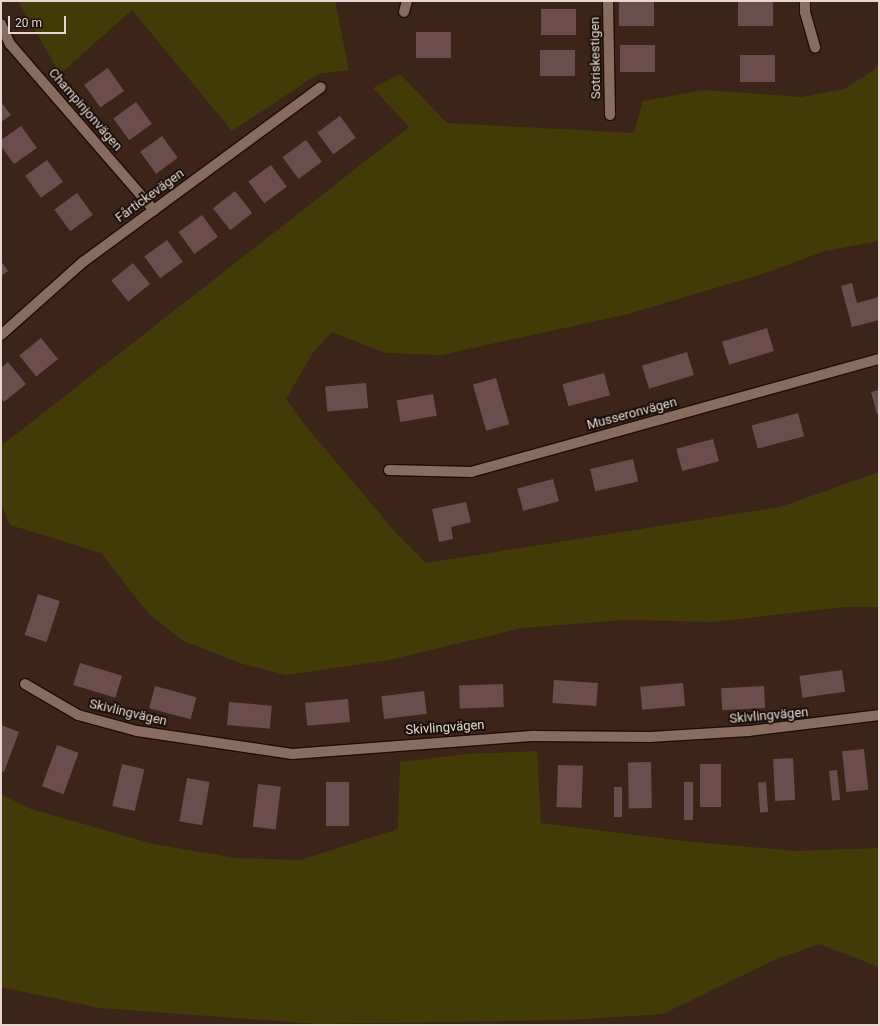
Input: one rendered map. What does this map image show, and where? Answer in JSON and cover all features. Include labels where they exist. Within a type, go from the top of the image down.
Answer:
[{"type":"street","points":[[404,12],[407,1]]},
{"type":"street","name":"Sotriskestigen","points":[[608,1],[610,115]]},
{"type":"street","points":[[805,1],[805,12],[815,48]]},
{"type":"street","name":"Champinjonvägen","points":[[1,24],[10,44],[154,210]]},
{"type":"street","name":"Fårtickevägen","points":[[1,335],[83,262],[321,87]]},
{"type":"street","name":"Musseronvägen","points":[[389,470],[471,472],[879,359]]},
{"type":"street","name":"Skivlingvägen","points":[[25,684],[78,715],[137,731],[292,754],[534,736],[650,737],[749,732],[879,715]]},
{"type":"shaded area","points":[[18,1],[335,1],[349,70],[318,74],[232,131],[132,10],[60,74]]},
{"type":"shaded area","points":[[879,64],[879,241],[825,251],[762,274],[628,314],[441,355],[386,353],[332,332],[312,354],[286,399],[304,424],[397,534],[426,563],[780,507],[879,472],[879,607],[845,607],[712,622],[625,620],[522,628],[389,660],[286,675],[243,664],[183,641],[148,613],[101,553],[10,525],[1,505],[1,446],[409,127],[373,88],[400,74],[447,123],[634,133],[643,101],[704,90],[802,97],[844,89],[875,69]]},
{"type":"shaded area","points":[[537,751],[541,823],[683,841],[796,851],[879,848],[879,967],[819,944],[772,961],[663,1014],[570,1020],[317,1024],[100,1008],[1,987],[1,794],[28,808],[153,844],[235,858],[300,860],[398,829],[400,762],[466,754]]},
{"type":"building","points":[[619,1],[654,1],[654,26],[619,26]]},
{"type":"building","points":[[738,1],[773,1],[773,26],[738,26]]},
{"type":"building","points":[[541,9],[576,9],[576,35],[541,35]]},
{"type":"building","points":[[416,32],[451,32],[451,58],[416,58]]},
{"type":"building","points":[[620,45],[655,45],[655,72],[620,72]]},
{"type":"building","points":[[540,50],[575,50],[575,76],[540,76]]},
{"type":"building","points":[[740,55],[775,55],[775,82],[740,82]]},
{"type":"building","points":[[108,68],[124,91],[100,108],[84,85]]},
{"type":"building","points":[[1,102],[11,115],[1,122]]},
{"type":"building","points":[[136,102],[152,124],[129,140],[113,118]]},
{"type":"building","points":[[340,116],[356,138],[333,154],[317,132]]},
{"type":"building","points":[[21,126],[37,148],[14,164],[1,146],[1,140]]},
{"type":"building","points":[[162,136],[178,158],[156,174],[140,152]]},
{"type":"building","points":[[306,140],[322,162],[298,179],[283,157]]},
{"type":"building","points":[[47,160],[63,182],[41,198],[25,176]]},
{"type":"building","points":[[271,165],[287,187],[264,203],[248,181]]},
{"type":"building","points":[[235,191],[252,213],[230,230],[213,208]]},
{"type":"building","points":[[77,193],[93,215],[70,231],[54,209]]},
{"type":"building","points":[[202,215],[218,237],[194,254],[179,232]]},
{"type":"building","points":[[167,240],[183,262],[160,278],[144,256]]},
{"type":"building","points":[[1,261],[8,271],[1,276]]},
{"type":"building","points":[[133,263],[150,284],[128,302],[111,281]]},
{"type":"building","points":[[852,283],[857,303],[879,297],[879,320],[852,327],[841,286]]},
{"type":"building","points":[[767,328],[774,351],[729,365],[722,342]]},
{"type":"building","points":[[41,338],[58,359],[36,377],[19,356]]},
{"type":"building","points":[[687,352],[694,375],[649,389],[642,366]]},
{"type":"building","points":[[8,362],[26,384],[4,402],[1,398],[1,368]]},
{"type":"building","points":[[604,373],[610,395],[568,406],[562,384]]},
{"type":"building","points":[[496,378],[509,424],[486,431],[473,385]]},
{"type":"building","points":[[366,383],[368,408],[327,411],[325,387]]},
{"type":"building","points":[[879,390],[879,414],[877,414],[871,392]]},
{"type":"building","points":[[433,394],[437,416],[400,422],[397,400]]},
{"type":"building","points":[[798,413],[804,436],[758,449],[752,425]]},
{"type":"building","points":[[713,439],[719,461],[682,471],[676,449]]},
{"type":"building","points":[[633,459],[638,481],[595,491],[590,469]]},
{"type":"building","points":[[553,479],[559,501],[523,511],[517,489]]},
{"type":"building","points":[[466,502],[471,522],[451,527],[453,539],[439,542],[432,509]]},
{"type":"building","points":[[38,594],[60,601],[47,642],[25,635]]},
{"type":"building","points":[[80,663],[122,676],[115,698],[73,685]]},
{"type":"building","points":[[842,670],[845,692],[802,698],[799,676]]},
{"type":"building","points":[[554,680],[598,683],[596,706],[552,703]]},
{"type":"building","points":[[683,683],[685,706],[642,710],[640,687]]},
{"type":"building","points":[[503,684],[504,707],[460,709],[459,686]]},
{"type":"building","points":[[155,686],[197,697],[191,719],[149,708]]},
{"type":"building","points":[[764,686],[765,708],[722,710],[721,688]]},
{"type":"building","points":[[424,691],[427,714],[384,719],[381,696]]},
{"type":"building","points":[[348,699],[350,722],[307,726],[305,703]]},
{"type":"building","points":[[229,702],[272,706],[270,729],[227,725]]},
{"type":"building","points":[[1,725],[19,732],[4,772],[1,771]]},
{"type":"building","points":[[57,745],[79,753],[64,794],[42,786]]},
{"type":"building","points":[[864,749],[868,790],[846,792],[842,751]]},
{"type":"building","points":[[793,758],[795,800],[775,801],[773,759]]},
{"type":"building","points":[[628,762],[651,762],[652,808],[629,808]]},
{"type":"building","points":[[122,764],[144,769],[135,811],[112,806]]},
{"type":"building","points":[[700,764],[721,764],[721,807],[700,807]]},
{"type":"building","points":[[558,765],[583,766],[582,808],[557,807]]},
{"type":"building","points":[[837,770],[840,800],[832,801],[829,771]]},
{"type":"building","points":[[187,778],[210,782],[202,825],[179,821]]},
{"type":"building","points":[[326,782],[349,782],[349,826],[326,826]]},
{"type":"building","points":[[684,782],[693,782],[693,820],[684,820]]},
{"type":"building","points":[[766,782],[768,812],[760,812],[758,783]]},
{"type":"building","points":[[258,784],[281,787],[276,829],[253,827]]},
{"type":"building","points":[[614,787],[622,787],[622,817],[614,817]]}]
